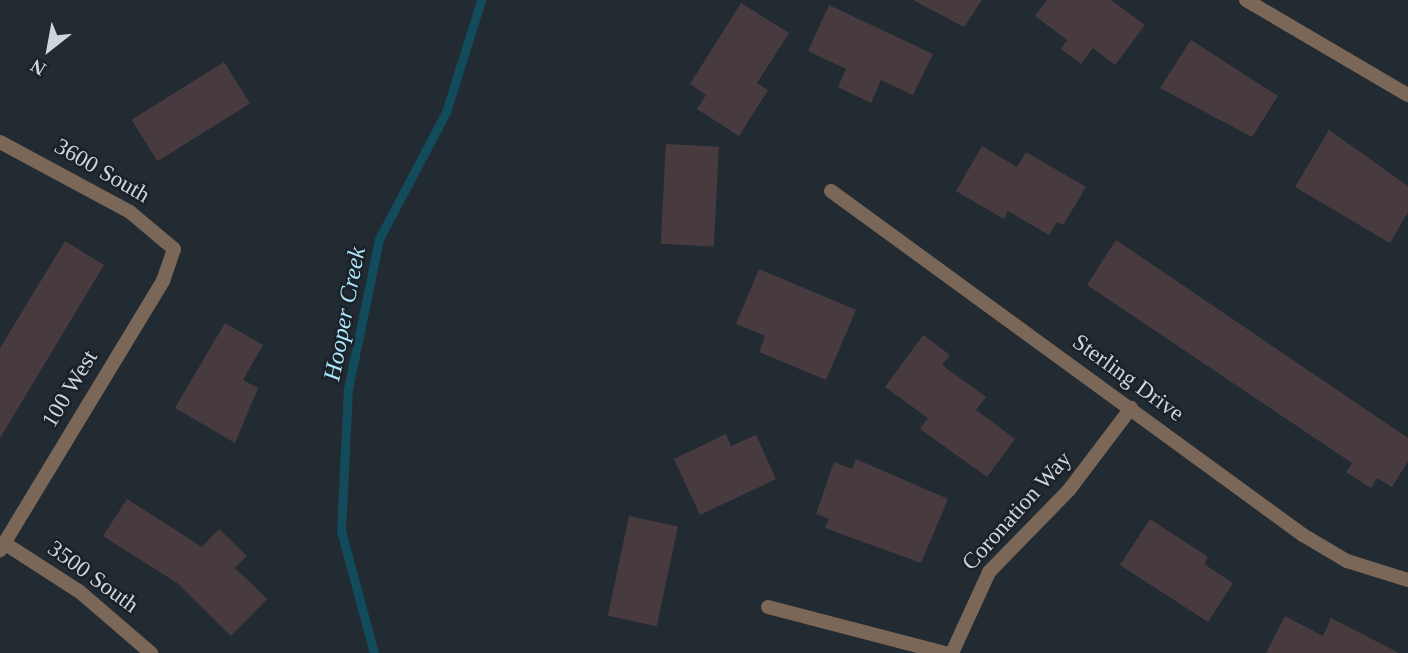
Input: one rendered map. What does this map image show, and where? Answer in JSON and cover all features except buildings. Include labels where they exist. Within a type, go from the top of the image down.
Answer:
[{"type":"street","points":[[1246,0],[1408,95]]},
{"type":"street","name":"3600 South","points":[[0,142],[120,205],[174,248]]},
{"type":"street","name":"Sterling Drive","points":[[831,191],[1325,549],[1408,580]]},
{"type":"street","name":"100 West","points":[[2,546],[163,281],[174,248]]},
{"type":"street","name":"Coronation Way","points":[[952,653],[989,572],[1069,490],[1131,408]]},
{"type":"street","name":"3500 South","points":[[2,546],[80,592],[151,653]]},
{"type":"street","points":[[768,607],[945,653]]},
{"type":"waterway","name":"Hooper Creek","points":[[374,653],[341,531],[348,389],[379,239],[446,112],[481,0]]}]
